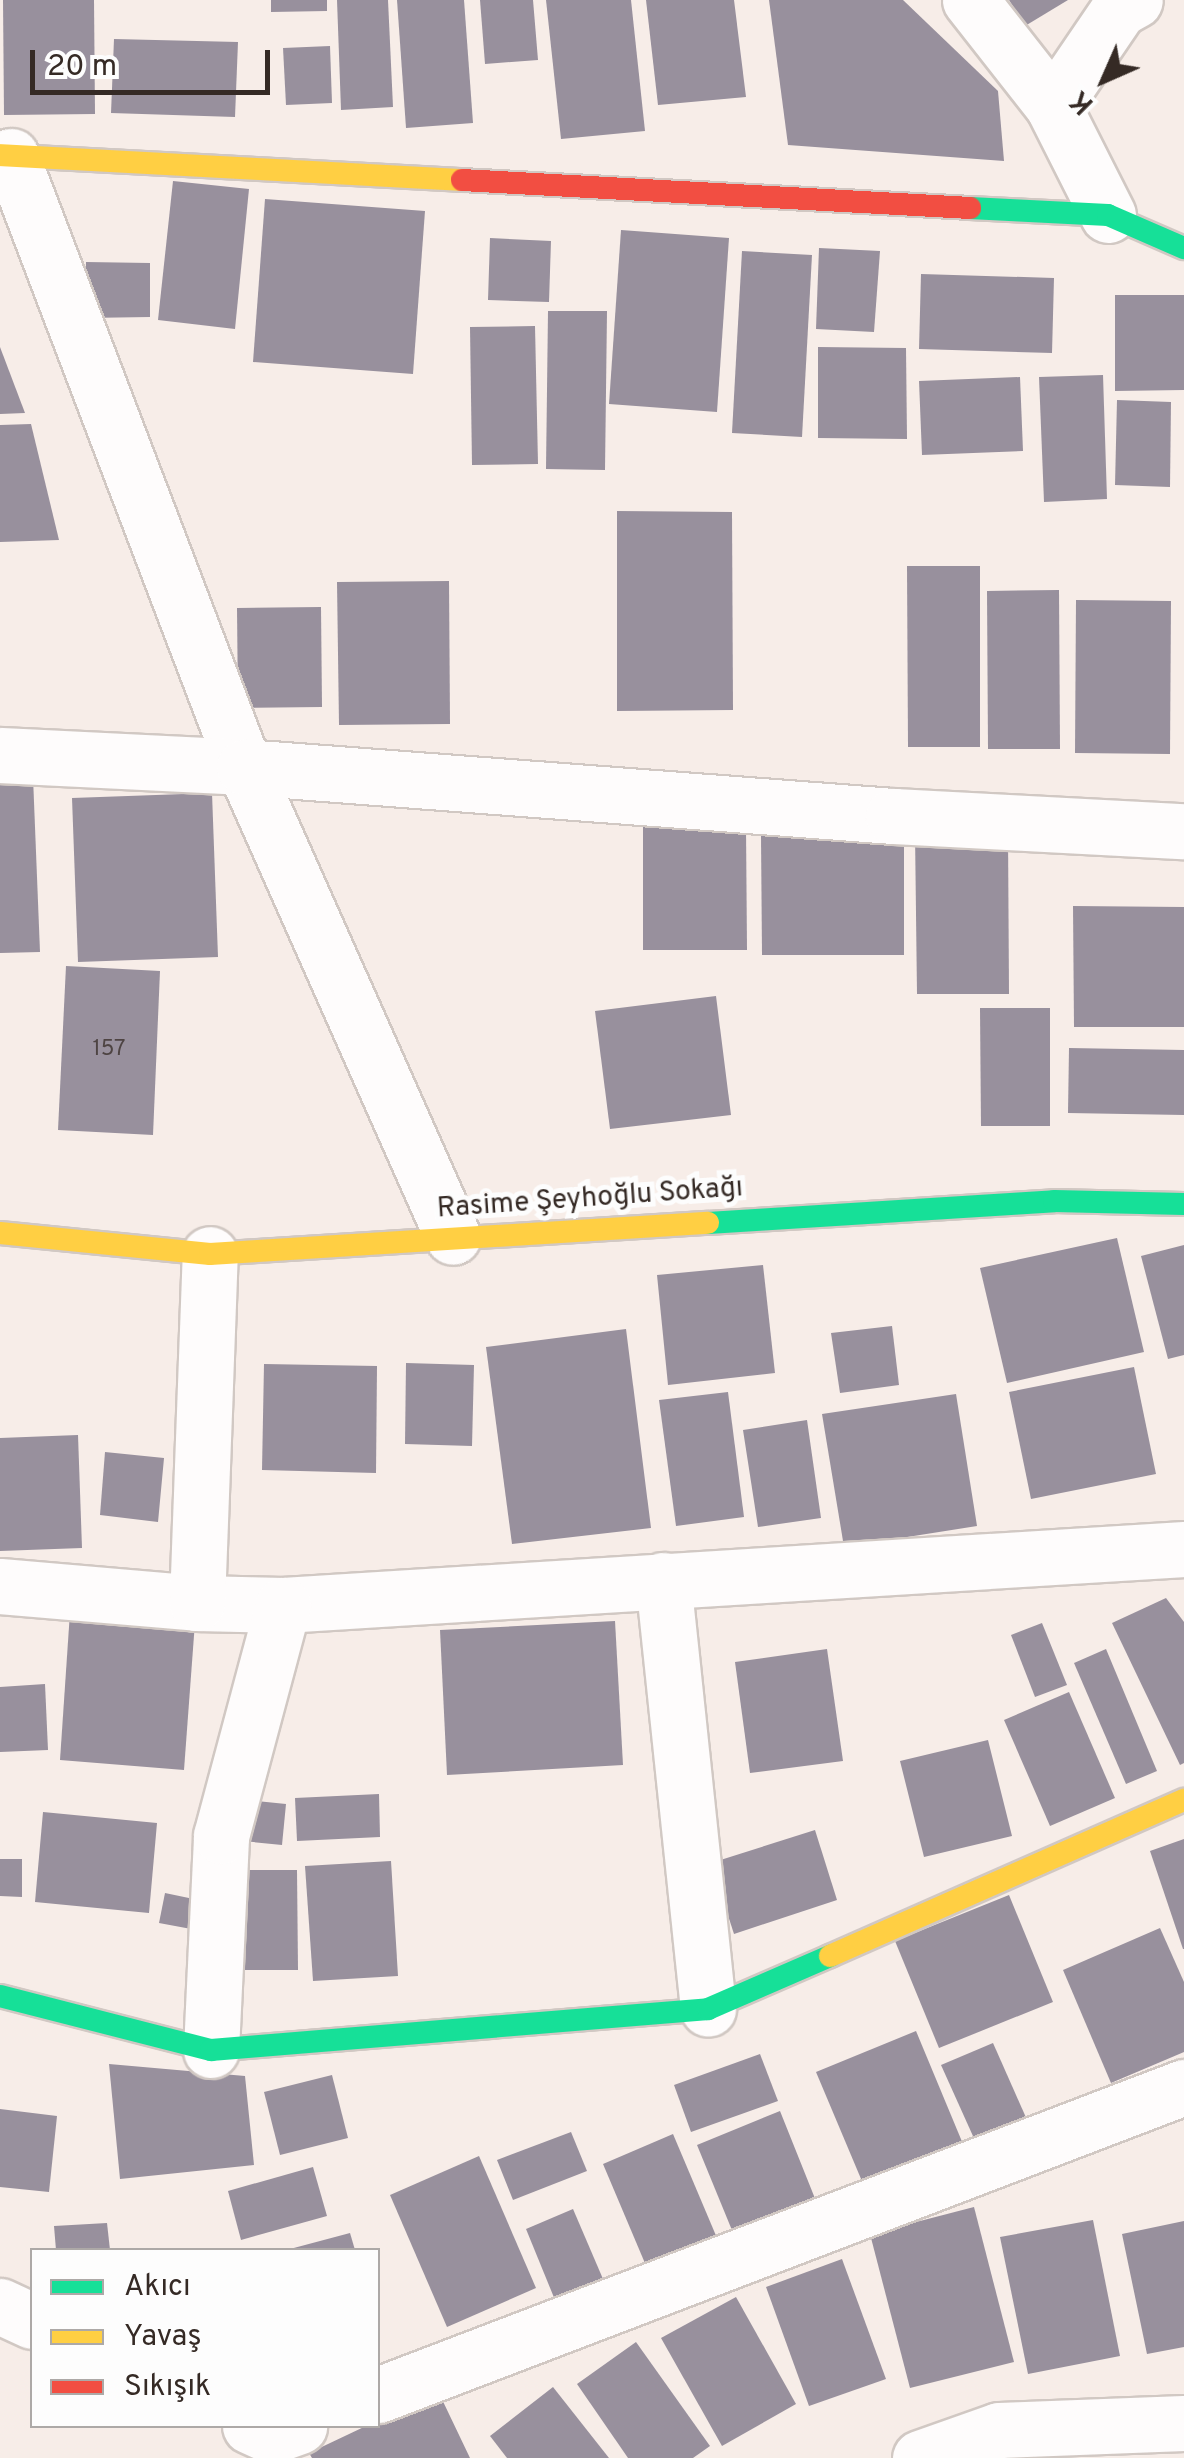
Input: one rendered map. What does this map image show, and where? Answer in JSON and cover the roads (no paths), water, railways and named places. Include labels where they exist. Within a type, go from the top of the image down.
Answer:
[{"type":"street","points":[[970,0],[1054,106],[1108,215]]},
{"type":"street","points":[[1054,106],[1119,9],[1135,0]]},
{"type":"street","points":[[453,1237],[244,767],[6,155],[1108,215],[1184,248]]},
{"type":"street","points":[[0,756],[244,767],[893,816],[1184,831]]},
{"type":"street","name":"Rasime Şeyhoğlu Sokağı","points":[[0,1233],[210,1254],[1054,1200],[1184,1204]]},
{"type":"street","points":[[197,1603],[210,1254]]},
{"type":"street","points":[[0,1586],[197,1603],[284,1605],[1184,1550]]},
{"type":"street","points":[[662,1580],[708,2009]]},
{"type":"street","points":[[212,2050],[221,1836],[284,1605]]},
{"type":"street","points":[[0,1996],[212,2050],[708,2009],[1184,1800]]},
{"type":"street","points":[[380,2394],[1184,2087]]},
{"type":"street","points":[[0,2306],[30,2320]]},
{"type":"street","points":[[920,2458],[1000,2430],[1184,2424]]}]
